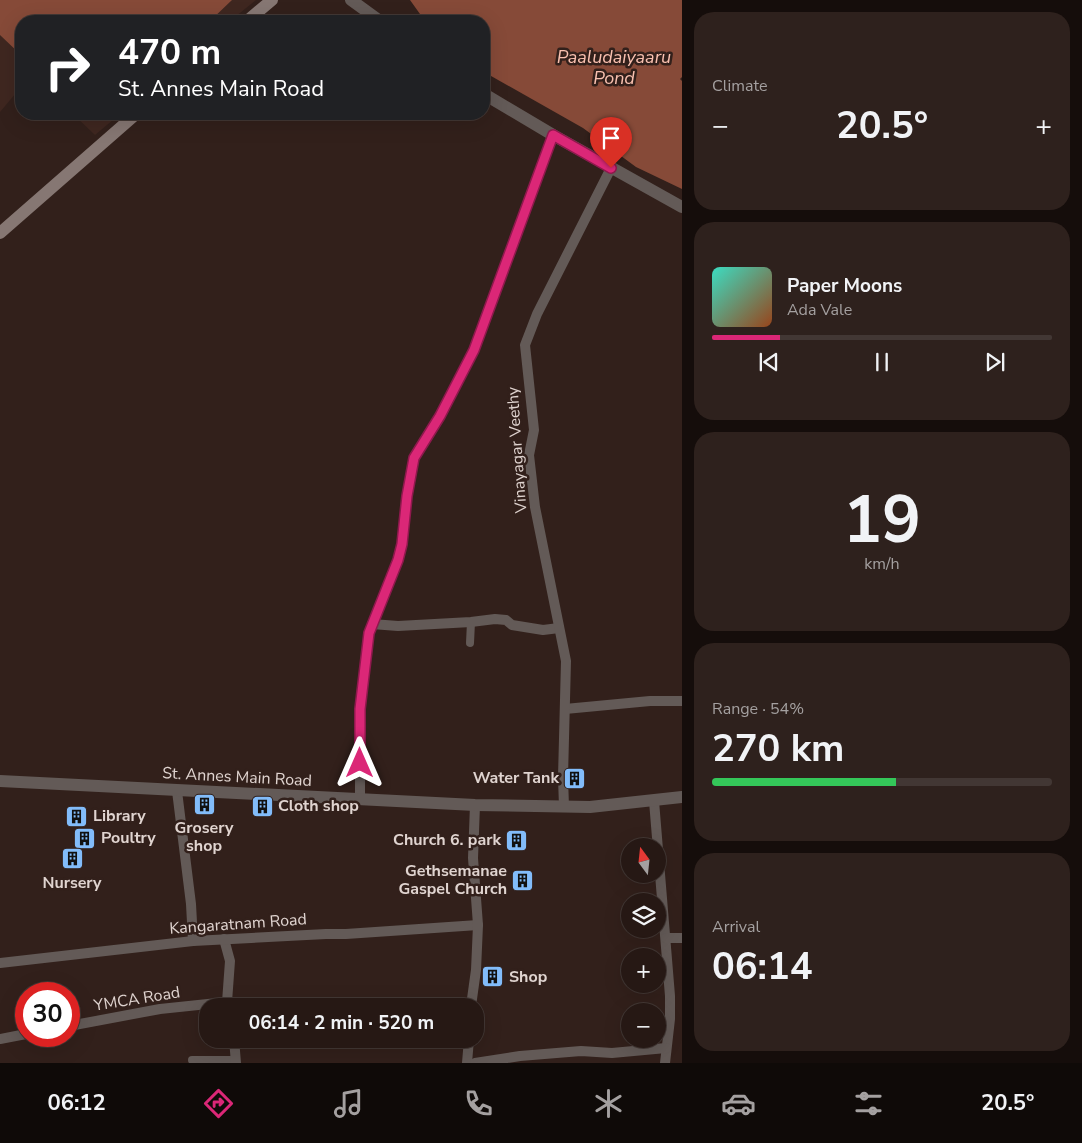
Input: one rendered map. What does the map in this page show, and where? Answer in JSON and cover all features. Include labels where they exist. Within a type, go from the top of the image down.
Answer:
[{"type":"main road","points":[[254,15],[272,0]]},
{"type":"main road","points":[[0,233],[129,120]]},
{"type":"street","points":[[351,0],[372,15]]},
{"type":"street","points":[[490,98],[682,207]]},
{"type":"street","points":[[360,799],[360,709],[365,656],[372,624],[398,560],[402,544],[407,496],[414,458],[440,416],[474,350],[553,135]]},
{"type":"street","name":"Vinayagar Veethy","points":[[564,807],[562,777],[566,661],[535,508],[529,455],[534,430],[525,345],[537,314],[611,168]]},
{"type":"street","points":[[372,624],[398,626],[494,619],[506,620],[512,625],[543,630],[559,628]]},
{"type":"street","points":[[470,643],[471,622]]},
{"type":"street","points":[[565,709],[650,701],[682,701]]},
{"type":"street","name":"St. Annes Main Road","points":[[0,782],[475,805],[564,807],[654,801],[682,797]]},
{"type":"street","points":[[177,791],[191,904],[193,940]]},
{"type":"street","points":[[654,801],[662,893]]},
{"type":"street","points":[[472,998],[476,970],[478,925],[473,858],[475,805]]},
{"type":"street","name":"Kangaratnam Road","points":[[0,963],[193,940],[346,934],[478,925]]},
{"type":"street","points":[[665,1063],[670,1019],[666,938],[682,938]]},
{"type":"street","points":[[224,939],[230,961],[229,998]]},
{"type":"street","name":"YMCA Road","points":[[80,1024],[160,1009],[199,1006]]},
{"type":"street","points":[[0,1039],[15,1036]]},
{"type":"street","points":[[192,1060],[236,1062],[235,1048]]},
{"type":"street","points":[[467,1063],[468,1048]]},
{"type":"street","points":[[475,1063],[520,1056],[581,1051],[612,1053],[666,1048]]},
{"type":"shaded area","points":[[0,0],[256,0],[237,15],[15,15],[15,94],[0,112]]},
{"type":"shaded area","points":[[79,120],[113,120],[95,135]]},
{"type":"water","points":[[0,0],[232,0],[216,15],[15,15],[15,49],[0,35]]},
{"type":"water","name":"Paaludaiyaaru Pond","points":[[410,0],[682,0],[682,77],[680,79],[682,81],[682,189],[636,167],[583,128],[490,75],[490,15],[421,15]]},
{"type":"place","name":"Water Tank","points":[[575,778]]},
{"type":"place","name":"Grosery shop","points":[[204,804]]},
{"type":"place","name":"Cloth shop","points":[[262,806]]},
{"type":"place","name":"Library","points":[[77,816]]},
{"type":"place","name":"Poultry","points":[[85,838]]},
{"type":"place","name":"Church 6. park","points":[[517,840]]},
{"type":"place","name":"Nursery","points":[[72,859]]},
{"type":"place","name":"Gethsemanae Gaspel Church","points":[[523,880]]},
{"type":"place","name":"Shop","points":[[493,977]]},
{"type":"route","points":[[360,763],[360,709],[369,633],[398,560],[414,458],[440,416],[474,350],[553,135],[611,168]]}]
